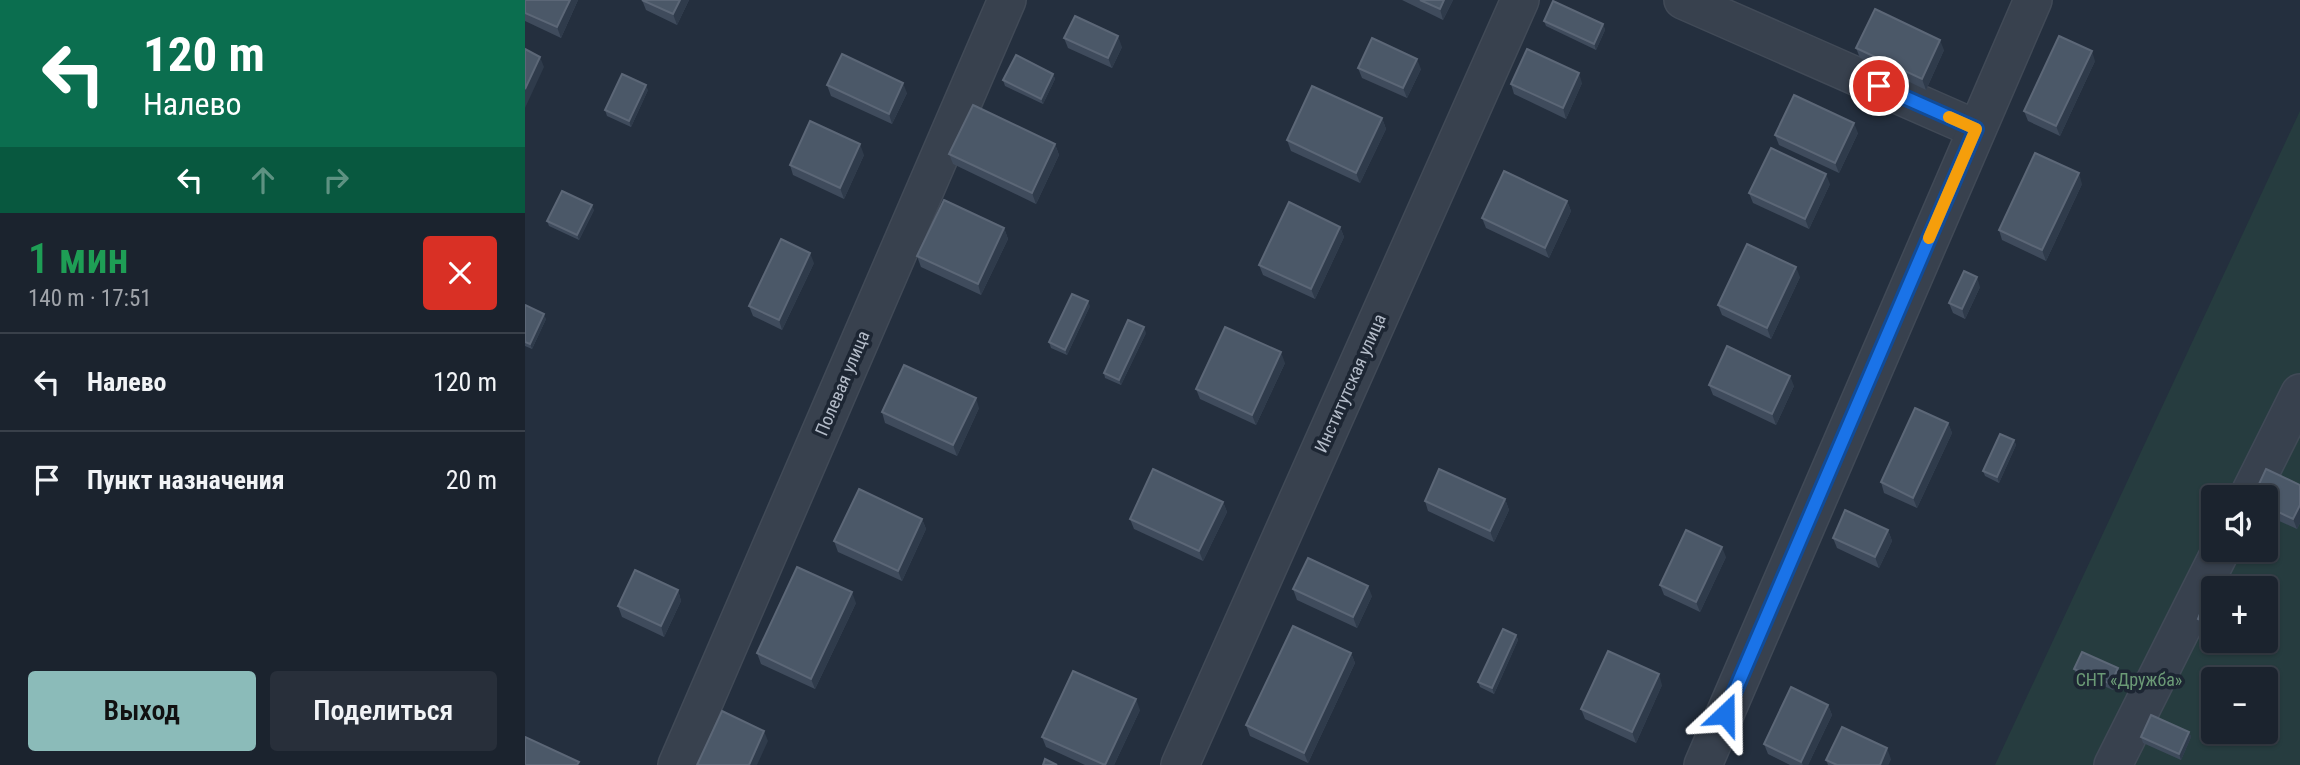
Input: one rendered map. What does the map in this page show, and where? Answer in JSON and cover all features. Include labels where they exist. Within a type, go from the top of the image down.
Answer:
[{"type":"lane","name":"Полевая улица","points":[[677,765],[1006,0]]},
{"type":"lane","name":"Институтская улица","points":[[1180,765],[1520,0]]},
{"type":"lane","points":[[1683,0],[1976,129]]},
{"type":"lane","points":[[1703,765],[2033,0]]},
{"type":"lane","points":[[2254,485],[2300,393]]},
{"type":"lane","points":[[2113,765],[2215,562]]},
{"type":"green space","name":"СНТ «Дружба»","points":[[2300,111],[2300,765],[1995,765]]},
{"type":"building","points":[[525,0],[570,0],[557,27],[525,13]]},
{"type":"building","points":[[642,0],[680,0],[673,14]]},
{"type":"building","points":[[1420,0],[1444,0],[1440,9]]},
{"type":"building","points":[[1553,1],[1603,24],[1594,44],[1544,21]]},
{"type":"building","points":[[1875,9],[1940,40],[1922,79],[1856,48]]},
{"type":"building","points":[[1075,16],[1118,36],[1108,58],[1064,38]]},
{"type":"building","points":[[2059,36],[2092,51],[2056,126],[2024,111]]},
{"type":"building","points":[[1372,38],[1417,59],[1403,88],[1358,68]]},
{"type":"building","points":[[525,49],[540,57],[525,89]]},
{"type":"building","points":[[1527,49],[1579,73],[1563,108],[1511,84]]},
{"type":"building","points":[[842,54],[903,83],[889,114],[827,85]]},
{"type":"building","points":[[1016,55],[1053,74],[1041,99],[1003,80]]},
{"type":"building","points":[[622,74],[646,85],[629,121],[605,110]]},
{"type":"building","points":[[1312,86],[1382,118],[1356,173],[1287,140]]},
{"type":"building","points":[[1794,95],[1854,123],[1835,163],[1775,135]]},
{"type":"building","points":[[973,105],[1055,144],[1032,193],[949,154]]},
{"type":"building","points":[[810,121],[860,144],[840,188],[790,165]]},
{"type":"building","points":[[1771,148],[1826,174],[1805,219],[1749,193]]},
{"type":"building","points":[[2035,153],[2079,173],[2042,250],[1999,230]]},
{"type":"building","points":[[1504,171],[1567,201],[1545,248],[1482,218]]},
{"type":"building","points":[[562,191],[592,205],[577,235],[547,221]]},
{"type":"building","points":[[944,200],[1004,228],[978,284],[917,256]]},
{"type":"building","points":[[1289,202],[1340,227],[1311,289],[1259,265]]},
{"type":"building","points":[[781,239],[810,253],[779,320],[749,306]]},
{"type":"building","points":[[1747,244],[1796,267],[1767,328],[1718,305]]},
{"type":"building","points":[[1964,271],[1977,277],[1962,309],[1949,303]]},
{"type":"building","points":[[1072,294],[1088,301],[1065,350],[1049,342]]},
{"type":"building","points":[[525,305],[544,314],[530,344],[525,342]]},
{"type":"building","points":[[1128,320],[1144,327],[1119,380],[1104,373]]},
{"type":"building","points":[[1225,327],[1281,352],[1252,415],[1196,389]]},
{"type":"building","points":[[1727,346],[1790,376],[1772,414],[1709,385]]},
{"type":"building","points":[[904,365],[976,398],[953,445],[882,412]]},
{"type":"building","points":[[1915,408],[1948,423],[1913,498],[1881,482]]},
{"type":"building","points":[[2000,434],[2014,440],[1997,477],[1983,471]]},
{"type":"building","points":[[1153,469],[1223,502],[1199,551],[1130,519]]},
{"type":"building","points":[[1439,469],[1505,499],[1490,531],[1425,501]]},
{"type":"building","points":[[2266,469],[2300,485],[2300,505],[2293,519],[2278,512],[2278,485],[2259,485]]},
{"type":"building","points":[[859,489],[922,519],[898,571],[834,541]]},
{"type":"building","points":[[1845,510],[1888,530],[1875,557],[1833,538]]},
{"type":"building","points":[[1686,530],[1722,547],[1696,602],[1660,585]]},
{"type":"building","points":[[1308,558],[1368,586],[1353,617],[1293,589]]},
{"type":"building","points":[[797,567],[852,592],[811,679],[757,653]]},
{"type":"building","points":[[635,570],[678,590],[661,626],[618,606]]},
{"type":"building","points":[[1293,626],[1351,653],[1304,753],[1246,725]]},
{"type":"building","points":[[1503,629],[1516,635],[1492,688],[1478,682]]},
{"type":"building","points":[[1608,651],[1659,674],[1632,732],[1581,709]]},
{"type":"building","points":[[2082,652],[2118,668],[2111,684],[2074,669]]},
{"type":"building","points":[[1073,671],[1136,699],[1105,765],[1042,737]]},
{"type":"building","points":[[1791,687],[1828,705],[1801,762],[1764,744]]},
{"type":"building","points":[[722,711],[764,731],[749,765],[697,765]]},
{"type":"building","points":[[2151,715],[2189,732],[2179,754],[2141,737]]},
{"type":"building","points":[[1842,727],[1887,748],[1880,765],[1837,765],[1826,760]]},
{"type":"building","points":[[525,737],[579,762],[577,765],[525,765]]},
{"type":"building","points":[[1045,759],[1057,765],[1043,765]]},
{"type":"slow traffic","points":[[1929,238],[1976,129],[1949,117]]},
{"type":"route","points":[[1725,714],[1976,129],[1879,86]]}]
